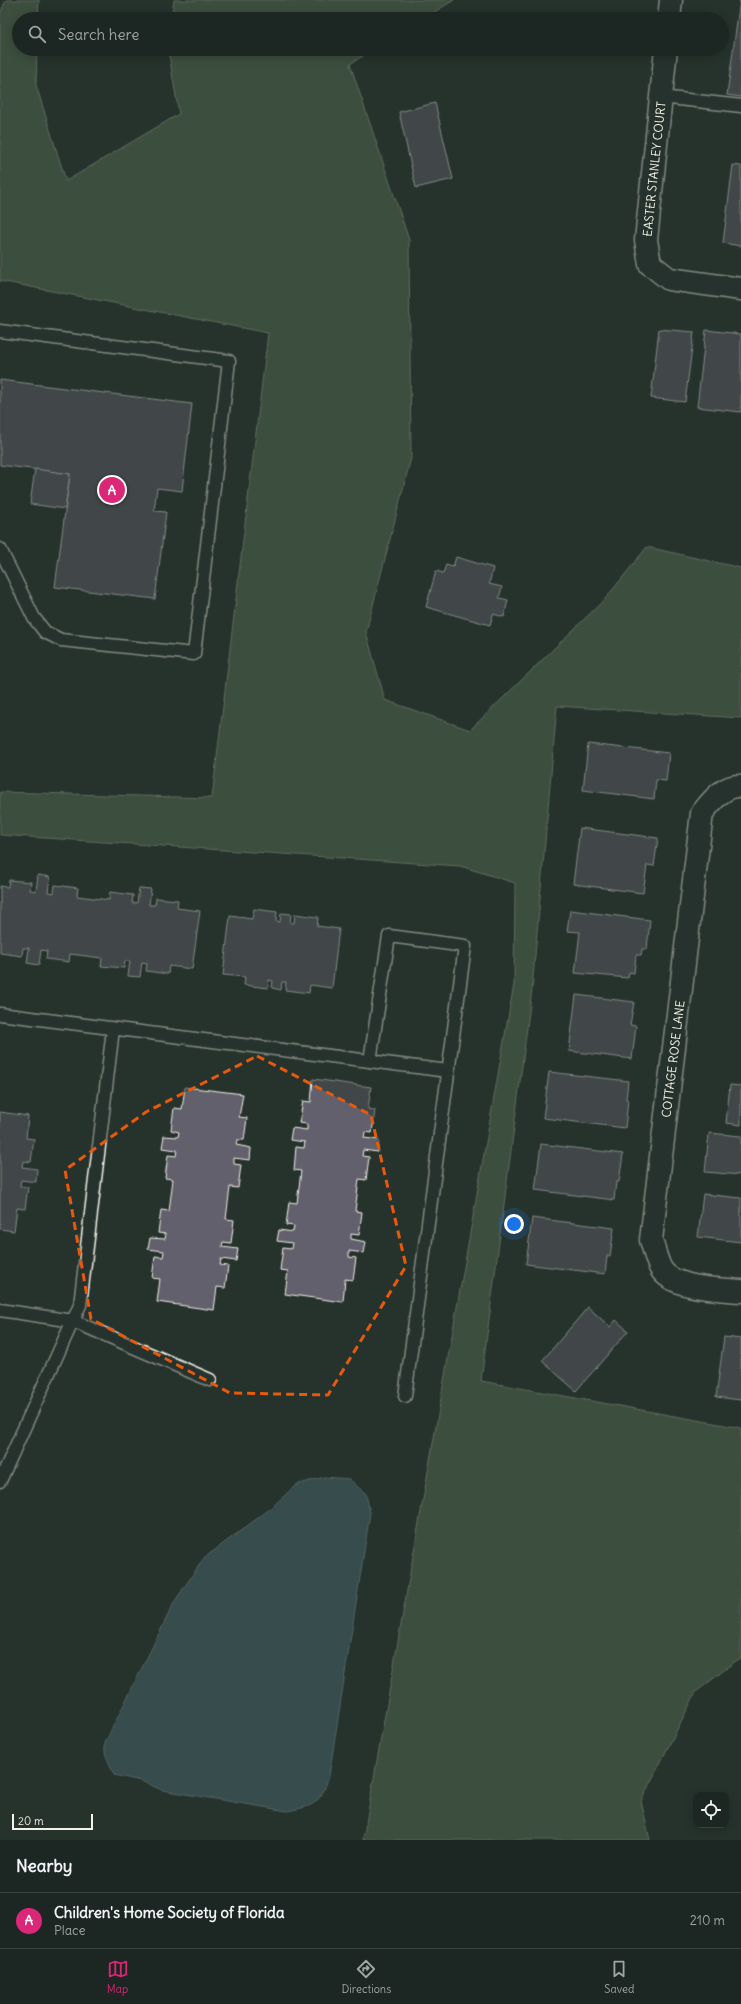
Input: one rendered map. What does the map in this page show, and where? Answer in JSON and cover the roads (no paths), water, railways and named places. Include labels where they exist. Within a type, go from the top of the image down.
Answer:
[{"type":"street","points":[[670,12],[671,0]]},
{"type":"street","name":"EASTER STANLEY COURT","points":[[665,56],[646,240],[650,264],[669,279],[741,290]]},
{"type":"street","name":"COTTAGE ROSE LANE","points":[[741,786],[732,785],[715,797],[702,813],[651,1240],[660,1268],[671,1280],[695,1286],[741,1291]]},
{"type":"lane","points":[[661,97],[741,106]]},
{"type":"lane","points":[[0,332],[229,361],[194,654],[61,640],[45,632],[34,618],[0,549]]},
{"type":"lane","points":[[370,1061],[389,936],[465,946],[405,1396]]},
{"type":"lane","points":[[0,1014],[448,1071]]},
{"type":"lane","points":[[0,1481],[80,1306],[113,1029]]},
{"type":"lane","points":[[0,1310],[73,1321],[210,1380]]},
{"type":"water","points":[[324,1477],[349,1479],[366,1494],[370,1513],[329,1776],[323,1793],[310,1805],[287,1811],[162,1790],[141,1781],[114,1775],[105,1753],[105,1743],[175,1601],[204,1558],[270,1509],[296,1485]]},
{"type":"place","name":"Children's Home Society of Florida","points":[[112,490]]}]
